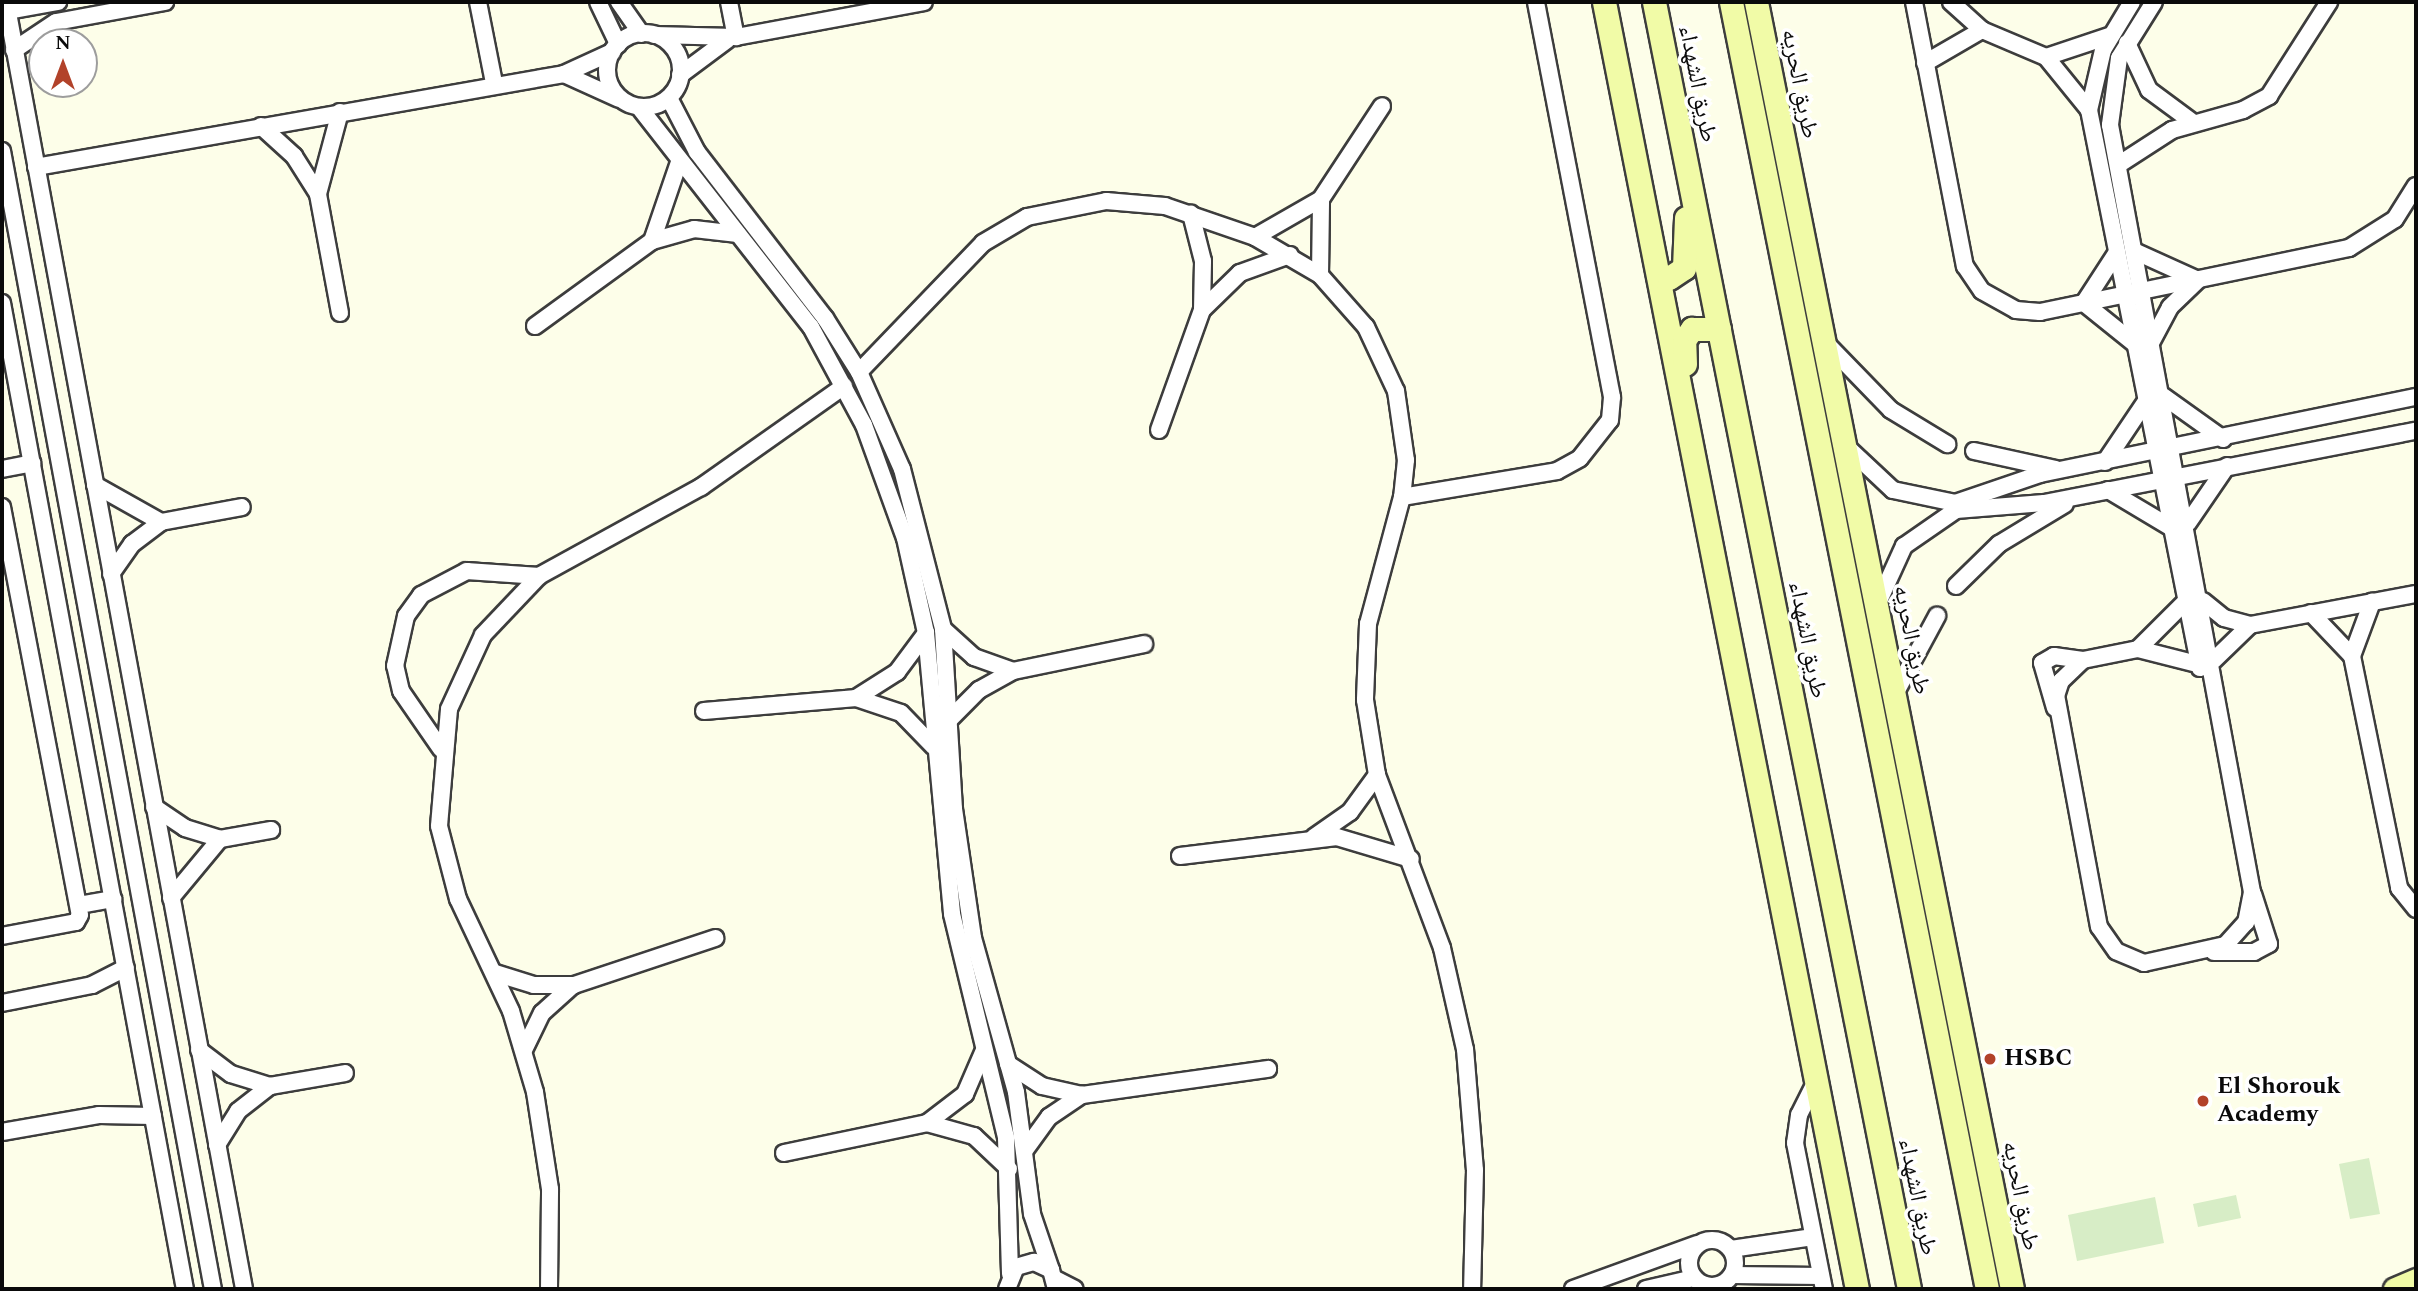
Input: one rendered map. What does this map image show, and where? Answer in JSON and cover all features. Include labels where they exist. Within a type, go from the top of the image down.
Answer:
[{"type":"main road","points":[[1604,2],[1857,1289]]},
{"type":"main road","name":"طريق الشهداء","points":[[1654,2],[1909,1289]]},
{"type":"main road","name":"طريق الحريه","points":[[1731,2],[1987,1289]]},
{"type":"main road","name":"طريق الحريه","points":[[1756,2],[2012,1289]]},
{"type":"main road","points":[[1658,275],[1675,276],[1687,262],[1686,204],[1692,190]]},
{"type":"main road","points":[[1683,394],[1687,334],[1705,324],[1719,329]]},
{"type":"main road","points":[[1814,417],[1838,412]]},
{"type":"main road","points":[[1860,647],[1885,641]]},
{"type":"main road","points":[[1968,1194],[1992,1190]]},
{"type":"main road","points":[[2395,1289],[2416,1280]]},
{"type":"street","points":[[58,2],[6,6],[244,1289]]},
{"type":"street","points":[[14,50],[56,22],[165,2]]},
{"type":"street","points":[[478,2],[494,83]]},
{"type":"street","points":[[598,2],[615,48],[607,74],[811,327],[844,386],[884,475],[926,633],[945,869],[984,1050],[1002,1108],[1009,1169],[1007,1284]]},
{"type":"street","points":[[619,2],[648,34],[677,55],[681,75]]},
{"type":"street","points":[[729,2],[736,37]]},
{"type":"street","points":[[36,167],[494,83],[564,74],[648,34],[736,37],[924,2]]},
{"type":"street","points":[[1402,497],[1557,471],[1580,458],[1610,419],[1612,397],[1536,2]]},
{"type":"street","points":[[1914,2],[1970,275],[1982,291],[2016,310],[2084,303],[2349,248],[2395,219],[2416,186]]},
{"type":"street","points":[[1951,2],[1982,30],[2046,57],[2090,110]]},
{"type":"street","points":[[2132,2],[2109,36],[2090,110],[2185,602],[2206,666],[2252,892],[2269,944],[2254,953],[2212,952],[2144,963],[2106,940],[2057,711],[2042,663],[2054,656],[2083,660],[2138,649],[2206,666]]},
{"type":"street","points":[[2154,2],[2127,43],[2109,108],[2134,251],[2203,601],[2206,666]]},
{"type":"street","points":[[2118,165],[2191,121],[2244,110],[2269,96],[2291,71],[2329,2]]},
{"type":"street","points":[[1925,63],[1982,30]]},
{"type":"street","points":[[2046,57],[2079,51],[2109,36]]},
{"type":"street","points":[[669,98],[681,75],[705,51],[736,37]]},
{"type":"street","points":[[2127,43],[2149,90],[2191,121]]},
{"type":"street","points":[[564,74],[632,104],[669,98]]},
{"type":"street","points":[[669,98],[696,152],[792,269],[859,372],[901,469],[943,629],[959,857],[979,965],[1008,1064],[1026,1150],[1032,1214],[1054,1279]]},
{"type":"street","points":[[1255,237],[1321,200],[1382,106]]},
{"type":"street","points":[[318,194],[340,111]]},
{"type":"street","points":[[261,126],[294,156],[318,194],[340,313]]},
{"type":"street","points":[[2,151],[213,1289]]},
{"type":"street","points":[[652,241],[679,162]]},
{"type":"street","points":[[1320,275],[1321,200]]},
{"type":"street","points":[[859,372],[964,260],[1027,217],[1106,201],[1191,214],[1255,237],[1290,255],[1320,275],[1384,358],[1403,425],[1402,497],[1368,624],[1365,699],[1377,775],[1442,948],[1465,1049],[1475,1170],[1472,1289]]},
{"type":"street","points":[[1159,430],[1202,310],[1203,261],[1191,214]]},
{"type":"street","points":[[535,326],[652,241],[694,229],[738,234]]},
{"type":"street","points":[[2134,251],[2199,279]]},
{"type":"street","points":[[2084,303],[2117,252]]},
{"type":"street","points":[[1202,310],[1240,273],[1290,255]]},
{"type":"street","points":[[2152,341],[2171,307],[2199,279]]},
{"type":"street","points":[[2,303],[186,1289]]},
{"type":"street","points":[[2084,303],[2135,344]]},
{"type":"street","points":[[1822,339],[1891,410],[1947,444]]},
{"type":"street","points":[[549,1289],[549,1177],[524,1050],[495,973],[446,863],[439,813],[441,749],[449,709],[483,635],[539,576],[701,486],[844,386]]},
{"type":"street","points":[[2163,396],[2223,439]]},
{"type":"street","points":[[1846,447],[1875,479],[1934,503],[1976,500],[2061,470],[2223,439],[2416,397]]},
{"type":"street","points":[[2105,462],[2146,401]]},
{"type":"street","points":[[1877,604],[1892,564],[1936,519],[1976,505],[2077,497],[2416,431]]},
{"type":"street","points":[[1974,452],[2061,470]]},
{"type":"street","points":[[2,469],[32,463]]},
{"type":"street","points":[[2188,523],[2227,466]]},
{"type":"street","points":[[95,485],[161,522]]},
{"type":"street","points":[[2108,490],[2171,527]]},
{"type":"street","points":[[1956,586],[1999,544],[2077,497]]},
{"type":"street","points":[[2,507],[79,905],[76,922],[2,936]]},
{"type":"street","points":[[111,574],[132,544],[161,522],[242,508]]},
{"type":"street","points":[[441,749],[401,691],[395,666],[406,616],[421,595],[467,571],[539,576]]},
{"type":"street","points":[[2203,601],[2224,618],[2250,625],[2416,594]]},
{"type":"street","points":[[2138,649],[2185,602]]},
{"type":"street","points":[[2372,602],[2352,656],[2399,888],[2416,909]]},
{"type":"street","points":[[2311,613],[2352,656]]},
{"type":"street","points":[[1895,694],[1937,616]]},
{"type":"street","points":[[2206,666],[2250,625]]},
{"type":"street","points":[[943,629],[974,657],[1013,671]]},
{"type":"street","points":[[856,698],[897,673],[926,633]]},
{"type":"street","points":[[951,719],[979,690],[1013,671],[1144,644]]},
{"type":"street","points":[[2057,711],[2061,681],[2083,660]]},
{"type":"street","points":[[704,711],[856,698],[901,713],[934,747]]},
{"type":"street","points":[[1312,838],[1350,812],[1377,775]]},
{"type":"street","points":[[154,807],[185,828],[220,839],[271,830]]},
{"type":"street","points":[[1180,856],[1312,838],[1363,840],[1410,859]]},
{"type":"street","points":[[171,898],[220,839]]},
{"type":"street","points":[[2212,952],[2246,922],[2252,892]]},
{"type":"street","points":[[79,905],[113,899]]},
{"type":"street","points":[[495,973],[534,985],[574,985],[715,938]]},
{"type":"street","points":[[2,1003],[92,985],[126,968]]},
{"type":"street","points":[[524,1050],[542,1013],[574,985]]},
{"type":"street","points":[[199,1050],[231,1074],[270,1086],[345,1073]]},
{"type":"street","points":[[784,1153],[927,1123],[965,1094],[984,1050]]},
{"type":"street","points":[[1008,1064],[1042,1086],[1083,1095],[1268,1069]]},
{"type":"street","points":[[1646,1289],[1694,1278],[1718,1287],[1732,1275],[1822,1283],[1795,1132],[1817,1079]]},
{"type":"street","points":[[217,1145],[238,1111],[270,1086]]},
{"type":"street","points":[[1026,1150],[1049,1117],[1083,1095]]},
{"type":"street","points":[[2,1132],[99,1115],[153,1116]]},
{"type":"street","points":[[927,1123],[974,1136],[1009,1169]]},
{"type":"street","points":[[1573,1289],[1715,1240],[1731,1249],[1813,1237]]},
{"type":"street","points":[[1694,1278],[1688,1261],[1697,1244]]},
{"type":"street","points":[[1731,1249],[1732,1275]]},
{"type":"street","points":[[1007,1284],[1034,1262],[1054,1279],[1075,1289]]},
{"type":"green space","points":[[2369,1158],[2380,1214],[2350,1219],[2339,1164]]},
{"type":"green space","points":[[2236,1195],[2241,1218],[2198,1227],[2193,1204]]},
{"type":"green space","points":[[2155,1197],[2164,1243],[2077,1261],[2068,1215]]},
{"type":"place","name":"HSBC","points":[[1990,1059]]},
{"type":"place","name":"El Shorouk Academy","points":[[2203,1101]]}]
